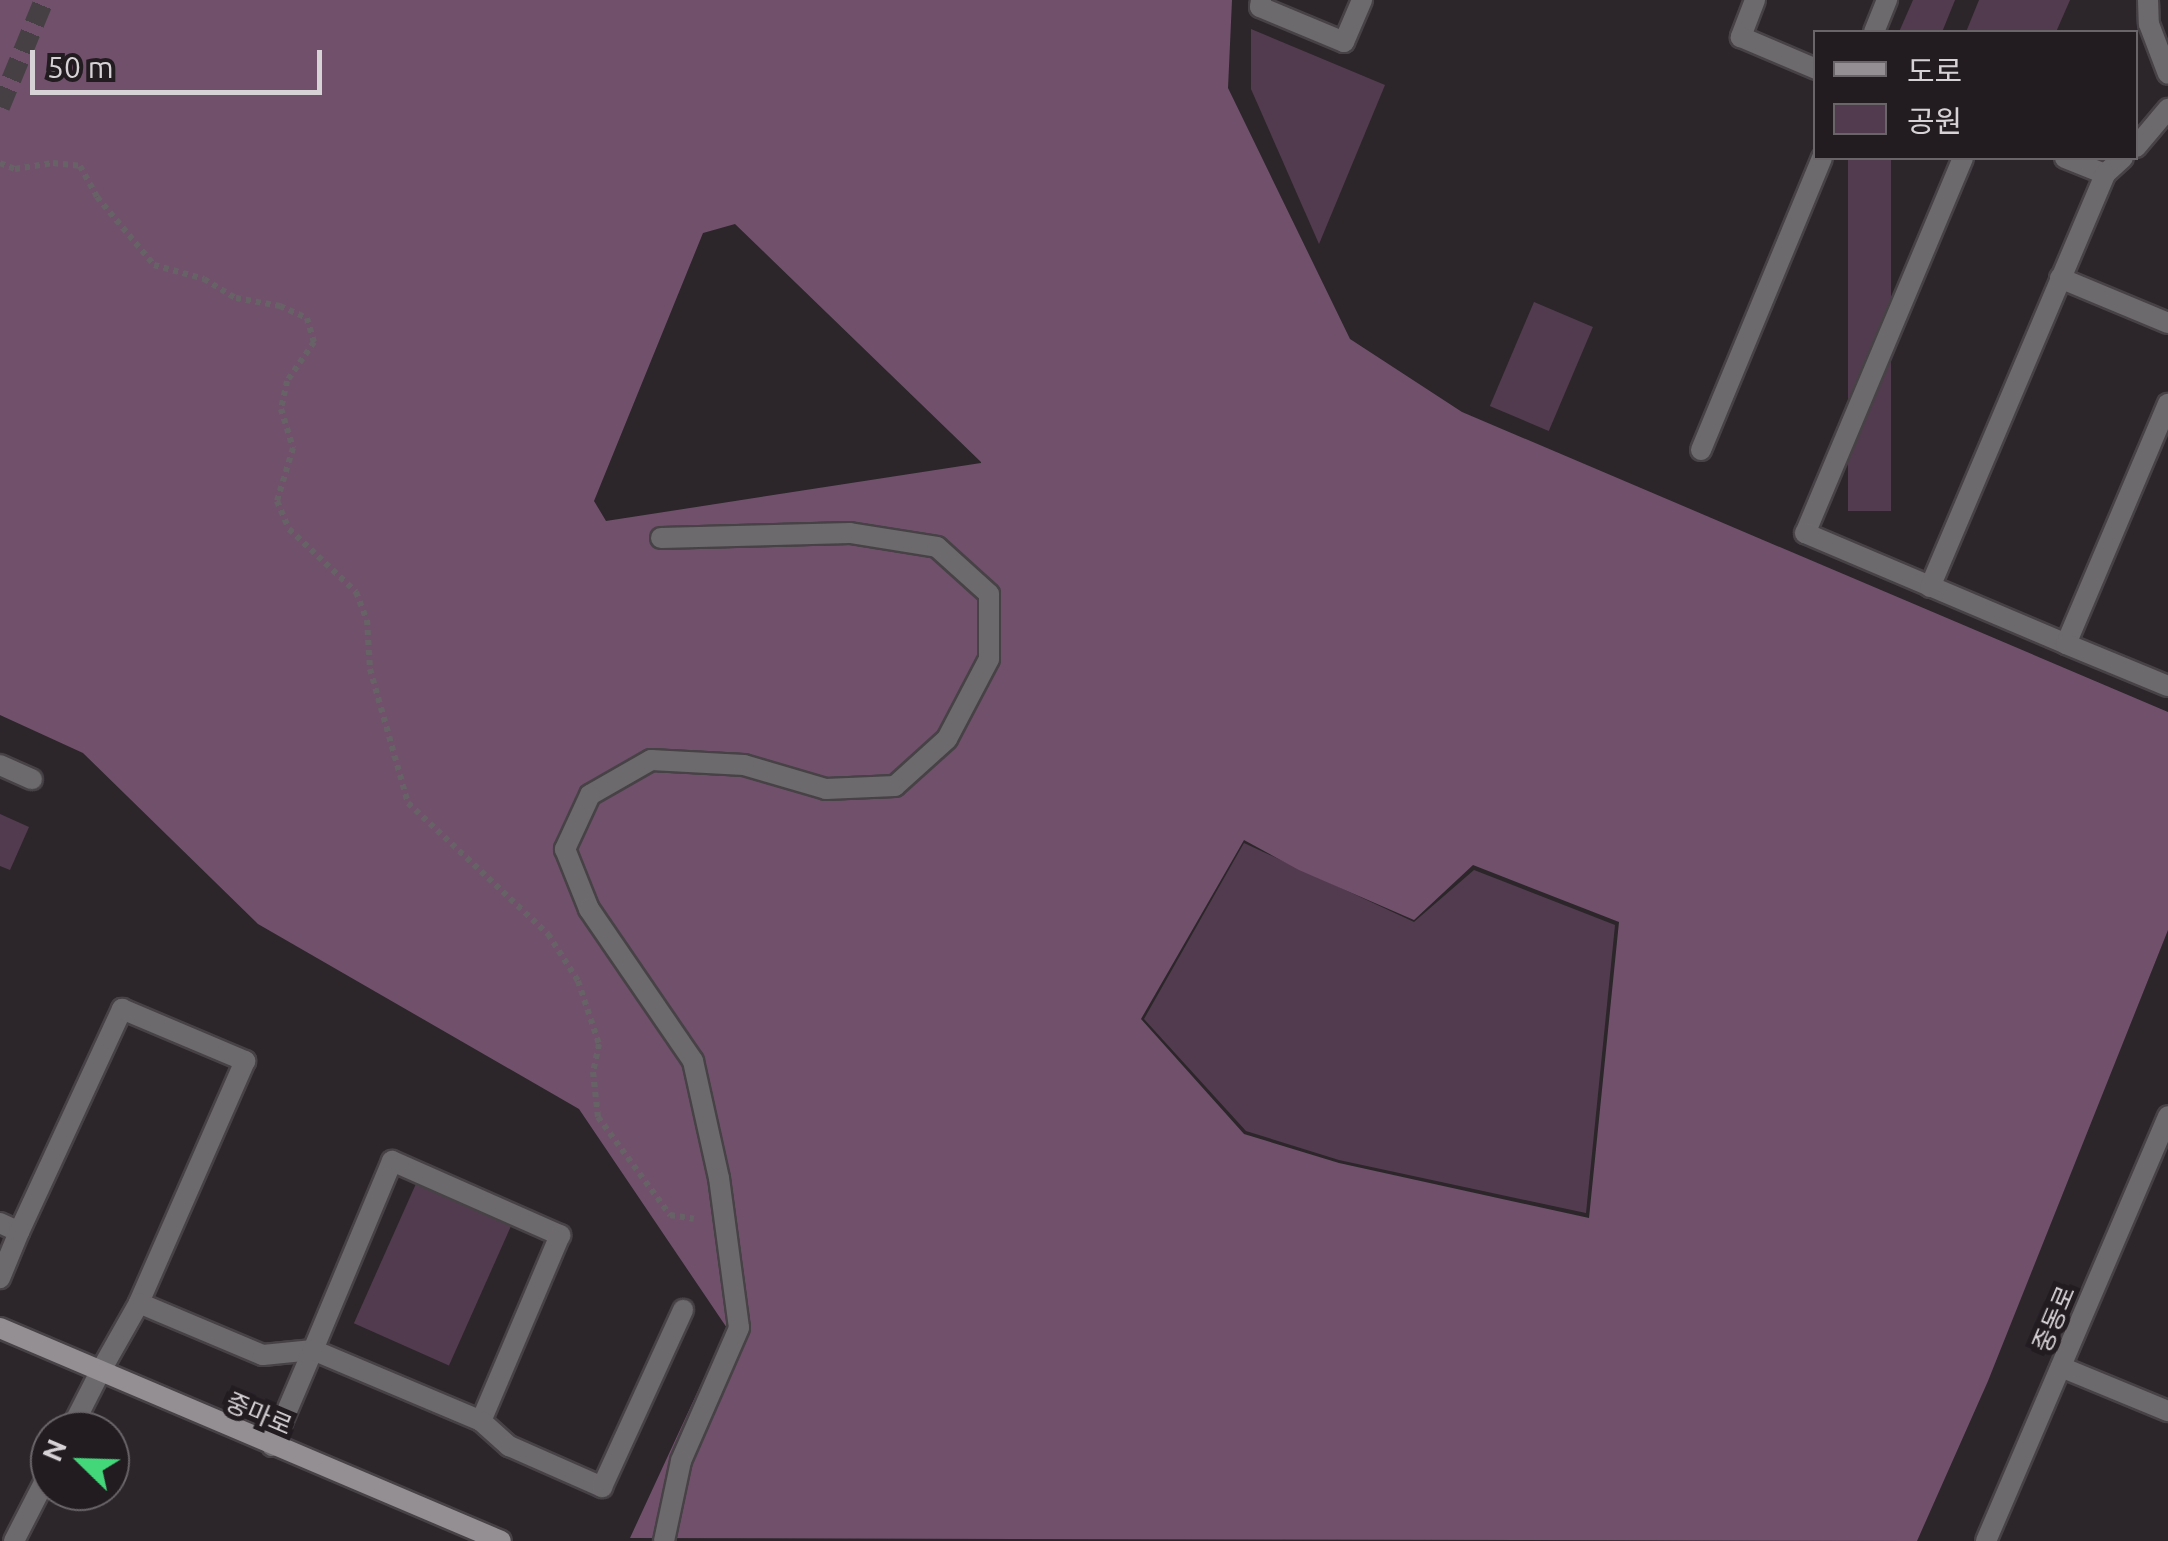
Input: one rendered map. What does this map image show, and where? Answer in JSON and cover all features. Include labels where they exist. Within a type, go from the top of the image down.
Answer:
[{"type":"main road","name":"중마로","points":[[0,1328],[500,1541]]},
{"type":"street","points":[[1261,0],[1260,6],[1344,42],[1362,0]]},
{"type":"street","points":[[1756,0],[1741,37],[1813,68]]},
{"type":"street","points":[[1875,30],[1887,0]]},
{"type":"street","points":[[2148,0],[2150,24],[2168,74]]},
{"type":"street","points":[[2138,145],[2168,109]]},
{"type":"street","points":[[1701,450],[1821,160]]},
{"type":"street","points":[[1962,160],[1805,534],[2168,686]]},
{"type":"street","points":[[2070,160],[2105,174]]},
{"type":"street","points":[[1930,587],[2105,174],[2122,160]]},
{"type":"street","points":[[2060,278],[2168,322]]},
{"type":"street","points":[[2066,644],[2168,404]]},
{"type":"street","points":[[661,538],[850,533],[919,544],[936,548],[989,594],[989,658],[947,739],[895,786],[826,789],[744,765],[651,760],[590,795],[564,849],[589,909],[693,1060],[719,1178],[738,1328],[680,1461],[664,1541]]},
{"type":"street","points":[[0,765],[32,779]]},
{"type":"street","points":[[0,1278],[10,1228],[122,1010],[245,1061],[138,1303],[80,1411]]},
{"type":"street","name":"중동로","points":[[1986,1541],[2168,1116]]},
{"type":"street","points":[[272,1446],[392,1162],[560,1235],[481,1421]]},
{"type":"street","points":[[138,1303],[263,1356],[312,1350],[481,1421],[509,1446],[602,1487],[683,1310]]},
{"type":"street","points":[[2060,1366],[2168,1411]]},
{"type":"street","points":[[14,1541],[30,1510]]},
{"type":"path","points":[[0,162],[16,169],[54,163],[80,166],[97,197],[154,265],[204,279],[236,298],[280,306],[307,318],[314,342],[288,380],[281,409],[293,448],[277,501],[289,528],[356,592],[367,620],[370,669],[408,803],[548,934],[578,981],[600,1044],[593,1072],[598,1117],[628,1164],[670,1214],[722,1221]]},
{"type":"green space","points":[[1913,0],[1955,0],[1943,30],[1900,30]]},
{"type":"green space","points":[[1979,0],[2070,0],[2057,30],[1967,30]]},
{"type":"green space","points":[[1251,29],[1385,85],[1319,244],[1251,89]]},
{"type":"green space","points":[[1848,160],[1891,160],[1891,511],[1848,511]]},
{"type":"green space","points":[[1534,302],[1593,327],[1549,431],[1490,406]]},
{"type":"green space","points":[[0,814],[29,827],[10,870],[0,866]]},
{"type":"green space","points":[[1244,843],[1414,922],[1474,870],[1615,925],[1586,1213],[1339,1160],[1246,1131],[1144,1019]]},
{"type":"green space","points":[[419,1177],[514,1219],[449,1365],[354,1323]]},
{"type":"shaded area","points":[[0,0],[1232,0],[1228,88],[1350,339],[1462,412],[2168,712],[2168,930],[1988,1381],[1917,1541],[630,1538],[727,1328],[579,1109],[258,924],[83,753],[0,715]],"holes":[[[735,224],[981,462],[981,463],[606,521],[594,501],[703,233]],[[1244,840],[1299,870],[1414,920],[1473,865],[1619,922],[1589,1218],[1339,1163],[1244,1134],[1141,1019]]]},
{"type":"tunnel","points":[[0,107],[44,0]]}]
